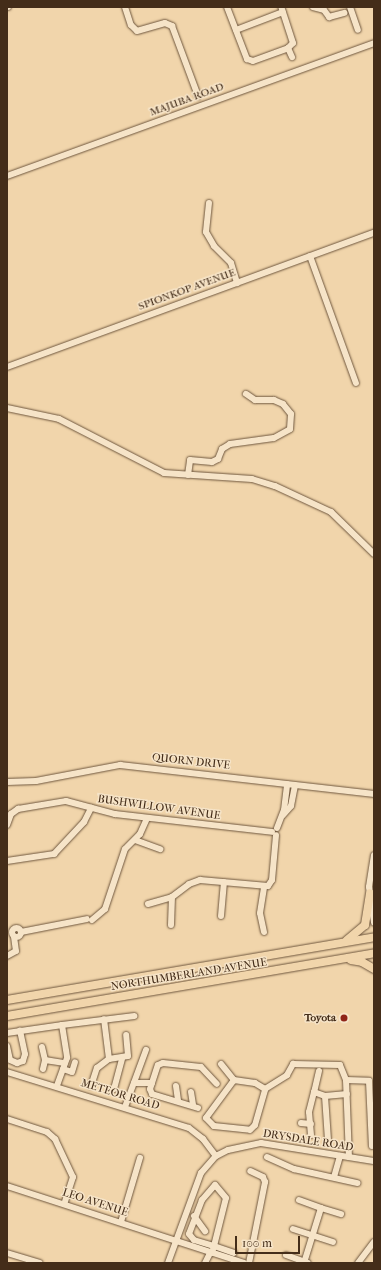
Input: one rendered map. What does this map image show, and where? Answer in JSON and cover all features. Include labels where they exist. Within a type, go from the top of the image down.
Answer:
[{"type":"main road","points":[[343,943],[365,925],[370,893]]},
{"type":"main road","name":"NORTHUMBERLAND AVENUE","points":[[7,1000],[374,937]]},
{"type":"main road","name":"NORTHUMBERLAND AVENUE","points":[[7,1016],[341,961],[374,953]]},
{"type":"main road","points":[[341,961],[357,961],[374,969]]},
{"type":"street","points":[[125,7],[131,25],[137,31],[165,24],[172,26],[198,96]]},
{"type":"street","points":[[227,7],[246,56],[250,61],[288,48],[293,41],[282,10],[236,30]]},
{"type":"street","points":[[313,7],[324,10],[329,18],[344,13]]},
{"type":"street","points":[[350,7],[358,30]]},
{"type":"street","name":"MAJUBA ROAD","points":[[7,176],[374,43]]},
{"type":"street","points":[[288,48],[292,57]]},
{"type":"street","points":[[209,203],[206,232],[214,246],[230,263],[237,283]]},
{"type":"street","name":"SPIONKOP AVENUE","points":[[7,367],[374,233]]},
{"type":"street","points":[[310,256],[356,383]]},
{"type":"street","points":[[188,475],[190,460],[212,462],[218,459],[223,447],[230,444],[274,438],[290,429],[291,414],[283,404],[274,400],[255,400],[246,394]]},
{"type":"street","points":[[7,408],[59,419],[159,471],[188,475],[252,479],[292,493],[330,512],[374,554]]},
{"type":"street","name":"QUORN DRIVE","points":[[7,782],[36,781],[120,765],[374,794]]},
{"type":"street","points":[[283,815],[287,784]]},
{"type":"street","points":[[148,904],[172,897],[196,881],[224,882],[264,887],[270,885],[272,880],[275,832],[283,815],[291,806],[295,785]]},
{"type":"street","name":"BUSHWILLOW AVENUE","points":[[7,825],[11,814],[18,809],[66,801],[91,808],[147,818],[275,832]]},
{"type":"street","points":[[7,861],[54,854],[84,822],[91,808]]},
{"type":"street","points":[[7,956],[16,951],[11,932],[17,928],[21,932],[89,920],[103,912],[125,849],[140,834],[147,818]]},
{"type":"street","points":[[135,840],[160,849]]},
{"type":"street","points":[[374,855],[370,893],[374,923]]},
{"type":"street","points":[[221,916],[224,882]]},
{"type":"street","points":[[264,887],[260,914],[264,932]]},
{"type":"street","points":[[171,925],[172,897]]},
{"type":"street","points":[[7,1033],[134,1016]]},
{"type":"street","points":[[104,1020],[109,1059]]},
{"type":"street","points":[[56,1086],[67,1058],[62,1025]]},
{"type":"street","points":[[7,1046],[10,1060],[16,1063],[23,1061],[25,1057],[20,1031]]},
{"type":"street","points":[[91,1086],[97,1068],[109,1059],[122,1059],[128,1055],[126,1035]]},
{"type":"street","points":[[42,1047],[44,1060],[43,1069]]},
{"type":"street","points":[[125,1107],[146,1050]]},
{"type":"street","points":[[114,1089],[122,1059]]},
{"type":"street","points":[[44,1060],[64,1066],[71,1075],[75,1062]]},
{"type":"street","points":[[234,1080],[206,1115],[210,1124],[253,1129],[265,1089],[287,1075],[296,1062],[336,1063],[343,1068],[346,1080],[349,1157]]},
{"type":"street","points":[[191,1092],[196,1106],[152,1094],[152,1083],[158,1065],[163,1063],[201,1067],[210,1072],[217,1084]]},
{"type":"street","points":[[221,1064],[234,1080],[255,1083],[265,1089]]},
{"type":"street","points":[[311,1135],[309,1108],[319,1070]]},
{"type":"street","name":"METEOR ROAD","points":[[7,1072],[125,1107],[193,1130],[216,1156]]},
{"type":"street","points":[[346,1080],[372,1081],[372,1146]]},
{"type":"street","points":[[134,1083],[152,1083]]},
{"type":"street","points":[[176,1086],[178,1101]]},
{"type":"street","points":[[314,1092],[325,1096],[346,1094]]},
{"type":"street","points":[[325,1096],[328,1140]]},
{"type":"street","points":[[7,1119],[47,1132],[55,1139],[72,1177],[64,1204]]},
{"type":"street","points":[[301,1123],[311,1124]]},
{"type":"street","name":"DRYSDALE ROAD","points":[[216,1156],[228,1150],[254,1143],[374,1161]]},
{"type":"street","points":[[168,1263],[197,1182],[216,1156]]},
{"type":"street","points":[[334,1176],[340,1156]]},
{"type":"street","points":[[267,1157],[294,1169],[334,1176],[357,1183]]},
{"type":"street","points":[[121,1222],[140,1158]]},
{"type":"street","points":[[249,1263],[265,1182],[260,1175],[250,1171]]},
{"type":"street","points":[[205,1263],[214,1246],[228,1200],[215,1185],[202,1200],[188,1232],[191,1237],[214,1246],[234,1253]]},
{"type":"street","name":"LEO AVENUE","points":[[7,1186],[244,1263]]},
{"type":"street","points":[[202,1200],[207,1204]]},
{"type":"street","points":[[299,1200],[342,1214]]},
{"type":"street","points":[[286,1256],[306,1263],[312,1236],[321,1208]]},
{"type":"street","points":[[194,1216],[205,1231]]},
{"type":"street","points":[[293,1229],[333,1242]]},
{"type":"street","points":[[358,1263],[374,1242]]},
{"type":"street","points":[[7,1253],[39,1263]]},
{"type":"place","name":"Toyota","points":[[344,1018]]}]
